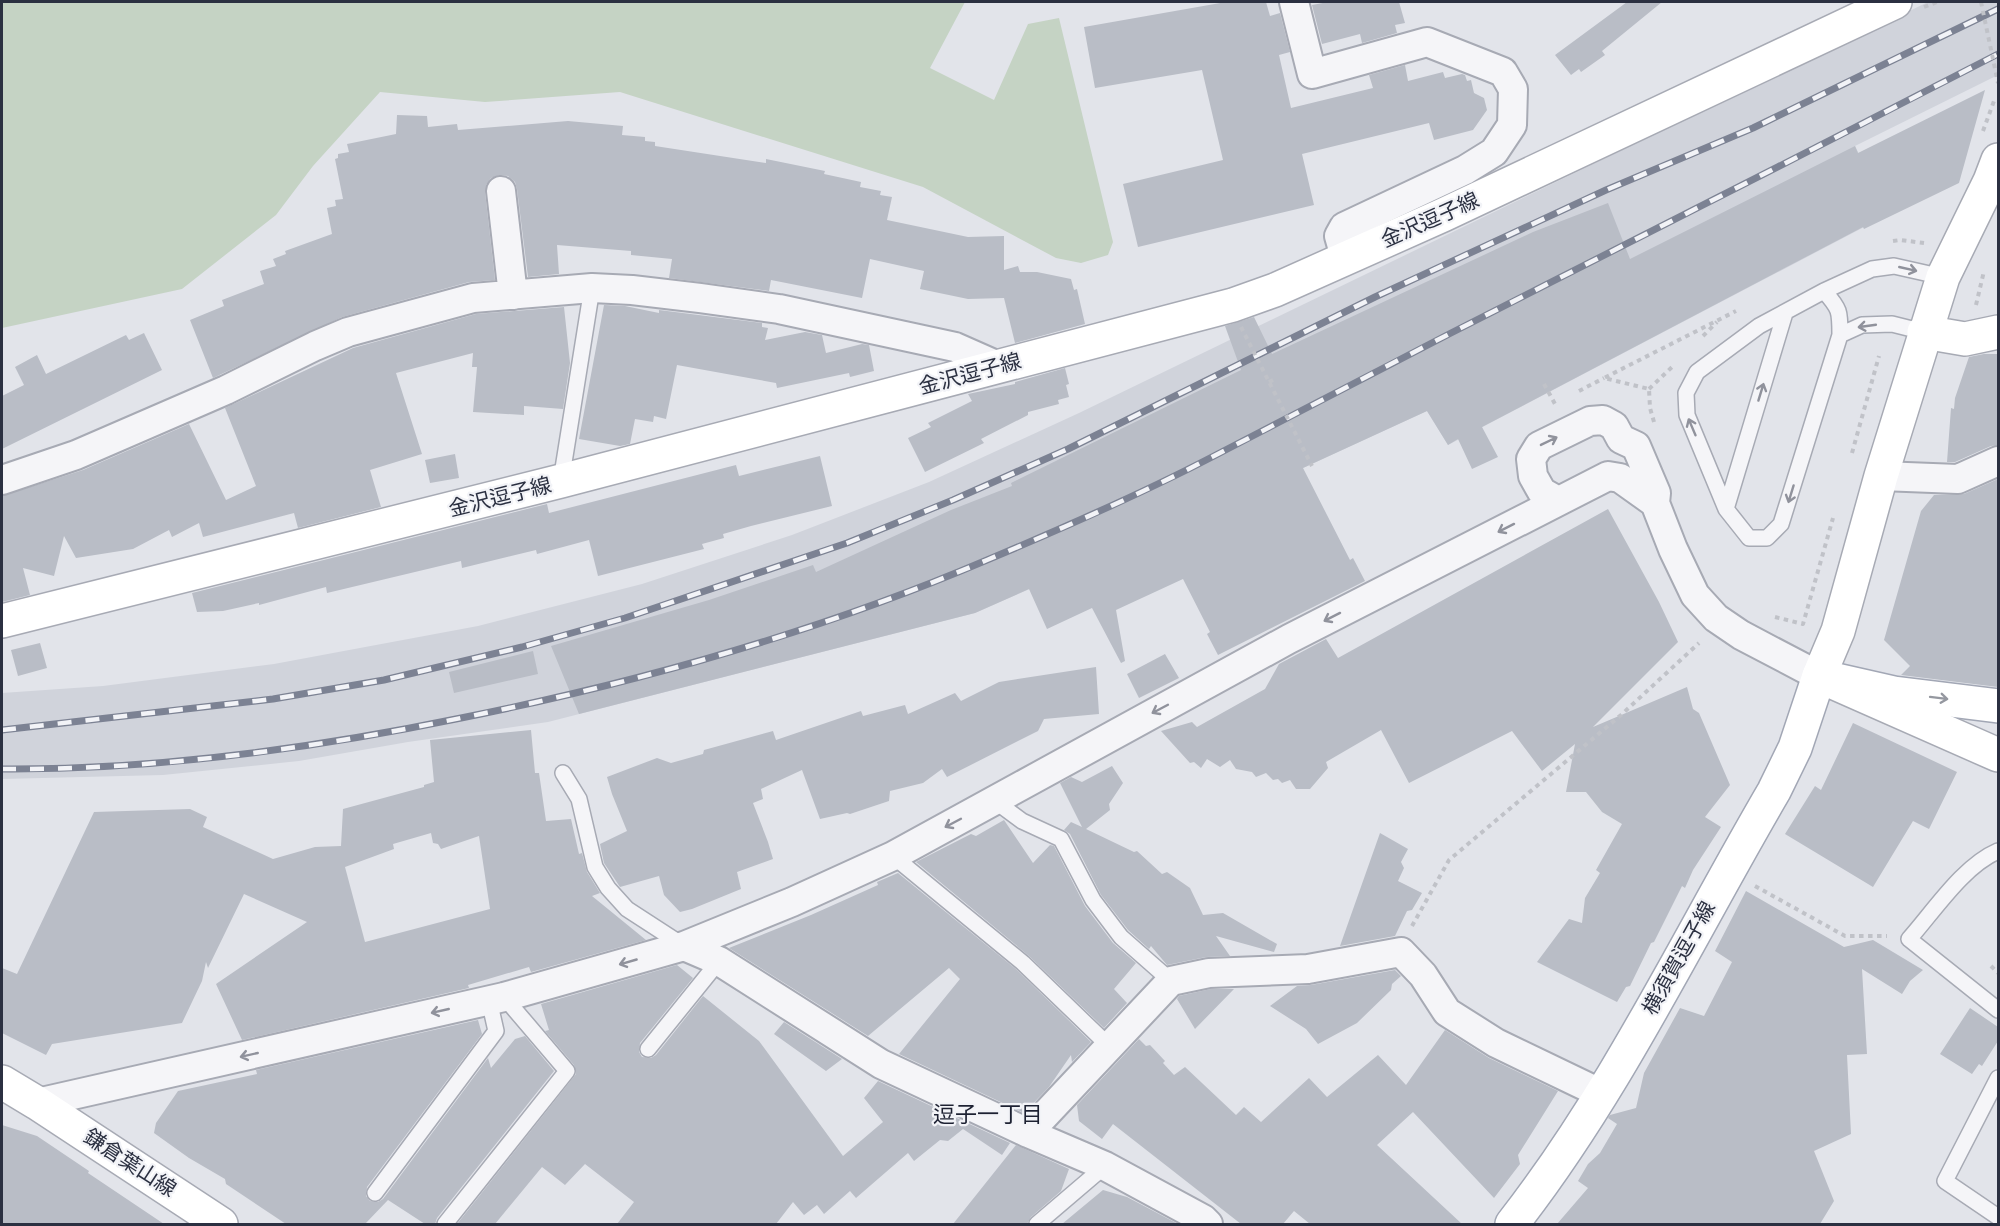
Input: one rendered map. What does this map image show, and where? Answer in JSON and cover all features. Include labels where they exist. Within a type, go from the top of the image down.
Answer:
[{"type":"main road","name":"金沢逗子線","points":[[2,621],[561,481],[1233,305],[1275,290],[1443,215],[1895,2]]},
{"type":"main road","name":"横須賀逗子線","points":[[1512,1224],[1563,1156],[1602,1094],[1727,870],[1774,791],[1795,748],[1819,676],[1838,631],[1924,332],[1943,277],[1992,164]]},
{"type":"main road","points":[[1924,332],[1965,339],[1998,332]]},
{"type":"main road","points":[[1819,676],[1894,693],[1998,706]]},
{"type":"main road","points":[[1819,676],[1998,755]]},
{"type":"main road","name":"鎌倉葉山線","points":[[2,1082],[221,1224]]},
{"type":"main road","points":[[2,1110],[37,1103]]},
{"type":"street","points":[[1294,2],[1312,74],[1427,42],[1503,72],[1513,89],[1512,124],[1494,152],[1465,170],[1344,227],[1339,236],[1346,257]]},
{"type":"street","points":[[501,191],[513,295]]},
{"type":"street","points":[[2,480],[76,455],[226,390],[348,332],[473,298],[592,288],[632,290],[779,309],[955,347],[998,366]]},
{"type":"street","points":[[37,1103],[496,998],[684,946],[792,902],[892,856],[1289,639],[1608,476],[1621,456],[1620,439],[1614,426],[1603,420],[1590,421],[1539,446],[1531,459],[1533,476],[1542,492],[1558,501]]},
{"type":"street","points":[[1620,439],[1636,446],[1656,493],[1655,503],[1673,549],[1695,595],[1716,618],[1741,635],[1819,676]]},
{"type":"street","points":[[1881,476],[1958,479],[1998,460]]},
{"type":"street","points":[[1608,476],[1620,478],[1655,503]]},
{"type":"street","points":[[684,946],[719,961],[881,1064],[1028,1133],[1105,1166],[1203,1219],[1208,1224]]},
{"type":"street","points":[[1028,1133],[1171,981],[1209,973],[1308,969],[1401,952],[1423,975],[1447,1012],[1497,1043],[1602,1094]]},
{"type":"lane","points":[[1824,291],[1840,313],[1840,335],[1781,524],[1767,538],[1749,537],[1726,508],[1687,415],[1686,393],[1697,372],[1759,326],[1824,291],[1872,269],[1894,266],[1943,277]]},
{"type":"lane","points":[[561,481],[592,288]]},
{"type":"lane","points":[[1726,508],[1785,313]]},
{"type":"lane","points":[[1840,335],[1862,325],[1892,324],[1924,332]]},
{"type":"lane","points":[[563,772],[579,799],[595,867],[608,888],[627,909],[684,946]]},
{"type":"lane","points":[[995,801],[1022,821],[1061,839],[1093,900],[1114,928],[1121,937],[1171,981]]},
{"type":"lane","points":[[1998,851],[1967,872],[1909,939],[1998,1010]]},
{"type":"lane","points":[[892,856],[1023,963],[1109,1046]]},
{"type":"lane","points":[[648,1049],[719,961]]},
{"type":"lane","points":[[375,1193],[496,1031],[496,998]]},
{"type":"lane","points":[[445,1224],[567,1071],[496,998]]},
{"type":"lane","points":[[1998,1078],[1945,1181],[1998,1217]]},
{"type":"lane","points":[[1037,1224],[1105,1166]]},
{"type":"path","points":[[1981,2],[1998,83]]},
{"type":"path","points":[[1992,164],[1994,100]]},
{"type":"path","points":[[1890,242],[1900,240],[1934,244]]},
{"type":"path","points":[[1657,431],[1650,408],[1649,389],[1604,378],[1738,310]]},
{"type":"path","points":[[1241,327],[1312,466]]},
{"type":"path","points":[[1851,457],[1879,356]]},
{"type":"path","points":[[1269,382],[1276,378]]},
{"type":"path","points":[[1544,384],[1554,404]]},
{"type":"path","points":[[1774,617],[1803,624],[1835,512]]},
{"type":"path","points":[[1401,952],[1417,915],[1449,860],[1622,715],[1704,639]]},
{"type":"path","points":[[1727,870],[1845,936],[1879,934],[1909,939]]},
{"type":"path","points":[[1991,966],[1998,973]]},
{"type":"shaded area","points":[[1928,2],[1998,2],[1998,75],[1855,146],[1889,214],[1448,445],[1427,411],[975,613],[548,722],[408,742],[299,761],[163,775],[2,779],[2,693],[103,686],[274,664],[478,626],[642,584],[792,535],[929,482],[1079,413]]},
{"type":"green space","points":[[2,2],[965,2],[930,68],[994,100],[1028,24],[1059,18],[1113,242],[1108,255],[1081,263],[1056,258],[923,187],[620,92],[485,102],[380,92],[313,166],[276,215],[182,289],[2,328]]},
{"type":"building","points":[[1226,2],[1266,2],[1270,16],[1280,13],[1290,52],[1279,55],[1291,108],[1373,88],[1369,75],[1405,65],[1408,81],[1443,72],[1445,78],[1465,75],[1467,81],[1471,80],[1474,93],[1484,98],[1487,110],[1473,130],[1434,140],[1429,123],[1302,154],[1314,205],[1138,247],[1123,184],[1223,160],[1202,70],[1095,88],[1084,27]]},
{"type":"building","points":[[1328,2],[1399,2],[1405,23],[1395,25],[1397,33],[1362,43],[1360,34],[1322,44],[1312,5]]},
{"type":"building","points":[[1627,2],[1662,2],[1602,51],[1605,55],[1581,72],[1579,69],[1571,75],[1555,55]]},
{"type":"building","points":[[1985,90],[1959,183],[1864,229],[1863,227],[1482,427],[1498,457],[1472,469],[1458,439],[1448,445],[1427,411],[1303,468],[1350,560],[1353,558],[1365,581],[1218,655],[1207,634],[1210,632],[1183,579],[1116,610],[1125,661],[1121,663],[1092,608],[1047,629],[1029,589],[975,613],[579,714],[551,646],[709,600],[813,565],[816,572],[951,510],[1012,486],[1011,483],[1241,370],[1225,326],[1254,317],[1272,354],[1533,232],[1608,203],[1630,259],[1855,146],[1858,153]]},
{"type":"building","points":[[397,115],[427,116],[428,127],[457,124],[458,130],[568,121],[623,126],[622,135],[645,137],[645,141],[655,142],[655,146],[766,163],[766,159],[825,171],[824,174],[861,182],[860,187],[881,191],[880,195],[892,197],[887,220],[968,237],[1004,236],[1004,270],[1018,266],[1020,272],[1037,272],[1071,279],[1074,290],[1077,289],[1085,324],[1015,343],[1004,298],[968,299],[920,289],[924,271],[870,259],[862,298],[771,280],[769,291],[669,278],[672,259],[631,255],[631,251],[557,245],[559,274],[528,277],[517,189],[515,182],[508,176],[500,175],[491,178],[486,185],[485,192],[495,280],[469,282],[342,317],[213,378],[190,320],[224,306],[222,300],[264,284],[260,271],[276,266],[273,259],[286,254],[285,251],[332,234],[327,208],[336,206],[335,200],[343,199],[335,159],[338,158],[338,154],[349,152],[347,144],[396,134]]},
{"type":"building","points":[[604,305],[762,323],[762,327],[768,328],[765,340],[805,332],[822,335],[826,353],[862,344],[869,345],[874,371],[850,377],[849,373],[777,388],[776,383],[677,365],[666,419],[654,416],[653,422],[635,419],[630,444],[620,446],[579,439]]},
{"type":"building","points":[[564,307],[570,363],[563,409],[524,406],[524,415],[473,412],[477,367],[472,367],[473,353],[396,373],[422,454],[370,470],[381,507],[298,528],[294,513],[203,537],[199,523],[172,537],[169,530],[133,549],[76,558],[64,536],[54,576],[23,568],[30,595],[2,602],[2,496],[83,470],[189,424],[226,500],[256,486],[225,408],[353,348],[476,314]]},
{"type":"building","points":[[144,333],[162,370],[2,449],[2,396],[24,385],[15,367],[37,355],[46,374],[126,335],[129,340]]},
{"type":"building","points":[[1998,354],[1998,445],[1955,462],[1947,462],[1951,408],[1954,409],[1955,398],[1969,357]]},
{"type":"building","points":[[1065,368],[1069,397],[1058,400],[1059,404],[1028,412],[1028,415],[981,439],[984,443],[925,472],[908,438],[931,427],[928,423],[972,401],[968,394],[1015,384],[1015,382]]},
{"type":"building","points":[[455,454],[459,478],[430,483],[425,460]]},
{"type":"building","points":[[820,456],[832,506],[723,534],[724,538],[702,544],[704,549],[598,576],[589,540],[537,554],[536,550],[462,568],[461,561],[327,593],[326,587],[259,605],[259,603],[223,611],[197,612],[192,593],[547,504],[549,513],[736,465],[739,476]]},
{"type":"building","points":[[1998,479],[1998,687],[1901,675],[1910,666],[1884,640],[1921,511],[1934,495],[1964,494]]},
{"type":"building","points":[[1608,509],[1659,602],[1678,642],[1593,727],[1687,687],[1693,709],[1699,713],[1730,785],[1705,817],[1721,827],[1693,870],[1685,888],[1682,886],[1630,986],[1626,987],[1617,1002],[1537,962],[1569,919],[1582,923],[1585,898],[1600,873],[1596,870],[1622,824],[1602,812],[1586,792],[1566,792],[1575,744],[1542,771],[1512,731],[1409,783],[1381,730],[1326,762],[1328,768],[1310,789],[1296,789],[1290,780],[1282,783],[1278,779],[1273,780],[1266,773],[1256,777],[1252,772],[1236,769],[1230,760],[1220,767],[1207,759],[1201,768],[1194,762],[1190,763],[1161,731],[1192,722],[1197,727],[1265,689],[1279,664],[1326,639],[1338,658]]},
{"type":"building","points":[[40,643],[47,668],[18,676],[11,650]]},
{"type":"building","points":[[533,651],[538,674],[454,693],[449,672]]},
{"type":"building","points":[[1165,654],[1179,678],[1139,698],[1127,674]]},
{"type":"building","points":[[1096,667],[1099,714],[1044,719],[1038,731],[947,777],[942,769],[923,783],[890,791],[889,801],[850,814],[820,819],[802,770],[761,789],[763,799],[753,803],[773,859],[737,872],[741,889],[692,909],[680,912],[664,895],[659,876],[620,887],[604,863],[600,844],[627,831],[607,777],[657,758],[671,763],[703,754],[704,750],[773,731],[776,740],[861,711],[863,716],[905,705],[908,714],[955,693],[961,701],[999,682]]},
{"type":"building","points":[[1853,723],[1957,772],[1929,829],[1913,821],[1873,887],[1785,834],[1815,786],[1821,790]]},
{"type":"building","points":[[531,730],[535,773],[539,773],[546,821],[571,819],[579,854],[582,853],[587,872],[600,893],[592,896],[646,940],[531,972],[529,967],[468,985],[469,988],[242,1040],[216,984],[307,922],[244,894],[208,968],[206,962],[202,981],[182,1023],[52,1044],[46,1055],[2,1033],[2,968],[17,974],[94,812],[190,809],[207,817],[203,827],[273,859],[315,847],[341,846],[343,809],[424,787],[434,782],[430,740]],"holes":[[[431,833],[433,843],[438,844],[441,849],[479,836],[490,909],[365,942],[345,867],[394,849],[393,844]]]},
{"type":"building","points":[[1112,766],[1123,783],[1109,804],[1110,810],[1086,829],[1134,852],[1137,851],[1162,874],[1167,872],[1190,888],[1203,915],[1223,913],[1277,944],[1274,952],[1216,936],[1230,956],[1206,957],[1167,965],[1151,946],[1149,949],[1128,930],[1101,895],[1070,834],[1064,830],[1071,822],[1082,827],[1060,783],[1071,777],[1082,782]]},
{"type":"building","points":[[1004,820],[1033,863],[1050,845],[1054,846],[1085,906],[1113,943],[1136,963],[1114,989],[1127,1003],[1104,1028],[1029,956],[916,862],[971,834],[976,836]]},
{"type":"building","points":[[1380,833],[1408,849],[1401,862],[1404,868],[1398,881],[1422,893],[1412,910],[1407,911],[1395,936],[1340,946]]},
{"type":"building","points":[[898,873],[1017,970],[1091,1042],[1072,1062],[1071,1055],[1049,1087],[1024,1113],[899,1054],[960,979],[949,968],[868,1036],[729,948],[811,915],[878,885],[877,882]]},
{"type":"building","points":[[1746,891],[1844,947],[1873,940],[1923,970],[1910,981],[1902,994],[1862,969],[1867,1054],[1847,1055],[1851,1134],[1814,1151],[1834,1201],[1820,1224],[1557,1224],[1588,1188],[1578,1181],[1588,1164],[1600,1153],[1617,1124],[1608,1118],[1610,1115],[1636,1108],[1644,1073],[1680,1008],[1704,1016],[1732,962],[1715,951]]},
{"type":"building","points":[[677,965],[693,978],[640,1043],[639,1052],[642,1057],[651,1058],[656,1055],[703,996],[759,1041],[843,1156],[883,1122],[864,1098],[878,1081],[1010,1143],[1002,1155],[963,1129],[948,1141],[940,1140],[914,1161],[908,1153],[856,1198],[850,1191],[824,1214],[817,1205],[804,1215],[793,1202],[776,1224],[617,1224],[634,1202],[585,1164],[565,1185],[542,1167],[495,1224],[457,1224],[576,1074],[574,1065],[545,1031],[549,1030],[541,1004]]},
{"type":"building","points":[[1395,970],[1401,976],[1392,984],[1391,990],[1357,1023],[1318,1044],[1306,1029],[1270,1006],[1297,986]]},
{"type":"building","points":[[1211,989],[1234,989],[1195,1029],[1177,999],[1179,996]]},
{"type":"building","points":[[1970,1008],[1998,1027],[1998,1041],[1982,1066],[1979,1064],[1972,1074],[1940,1054]]},
{"type":"building","points":[[478,1020],[482,1034],[367,1187],[366,1196],[370,1201],[378,1202],[383,1199],[488,1058],[491,1068],[515,1039],[525,1036],[554,1071],[437,1218],[435,1224],[425,1224],[388,1200],[365,1224],[286,1224],[226,1184],[225,1179],[189,1158],[154,1133],[156,1123],[178,1091],[257,1074],[256,1070]]},
{"type":"building","points":[[784,1022],[842,1059],[826,1071],[774,1034]]},
{"type":"building","points":[[1445,1030],[1489,1058],[1558,1091],[1518,1155],[1520,1164],[1494,1198],[1413,1112],[1377,1145],[1462,1224],[1310,1224],[1294,1211],[1283,1224],[1241,1224],[1113,1124],[1102,1139],[1079,1121],[1077,1105],[1139,1039],[1146,1046],[1150,1045],[1174,1075],[1185,1067],[1236,1115],[1244,1107],[1261,1122],[1309,1078],[1327,1097],[1378,1055],[1406,1085]]},
{"type":"building","points":[[2,1125],[37,1136],[164,1224],[2,1224]]},
{"type":"building","points":[[1016,1145],[1069,1169],[1061,1191],[1031,1217],[1027,1224],[953,1224]]},
{"type":"building","points":[[1103,1190],[1127,1197],[1178,1224],[1062,1224]]},
{"type":"railway","points":[[2,730],[273,699],[384,680],[522,647],[625,618],[847,543],[953,500],[1068,449],[1375,297],[1606,190],[1753,128],[1998,9]]},
{"type":"railway","points":[[2,769],[117,766],[233,756],[404,729],[528,704],[662,671],[728,653],[859,610],[987,560],[1157,485],[1998,54]]},
{"type":"district","name":"逗子一丁目","points":[[988,1114]]}]
